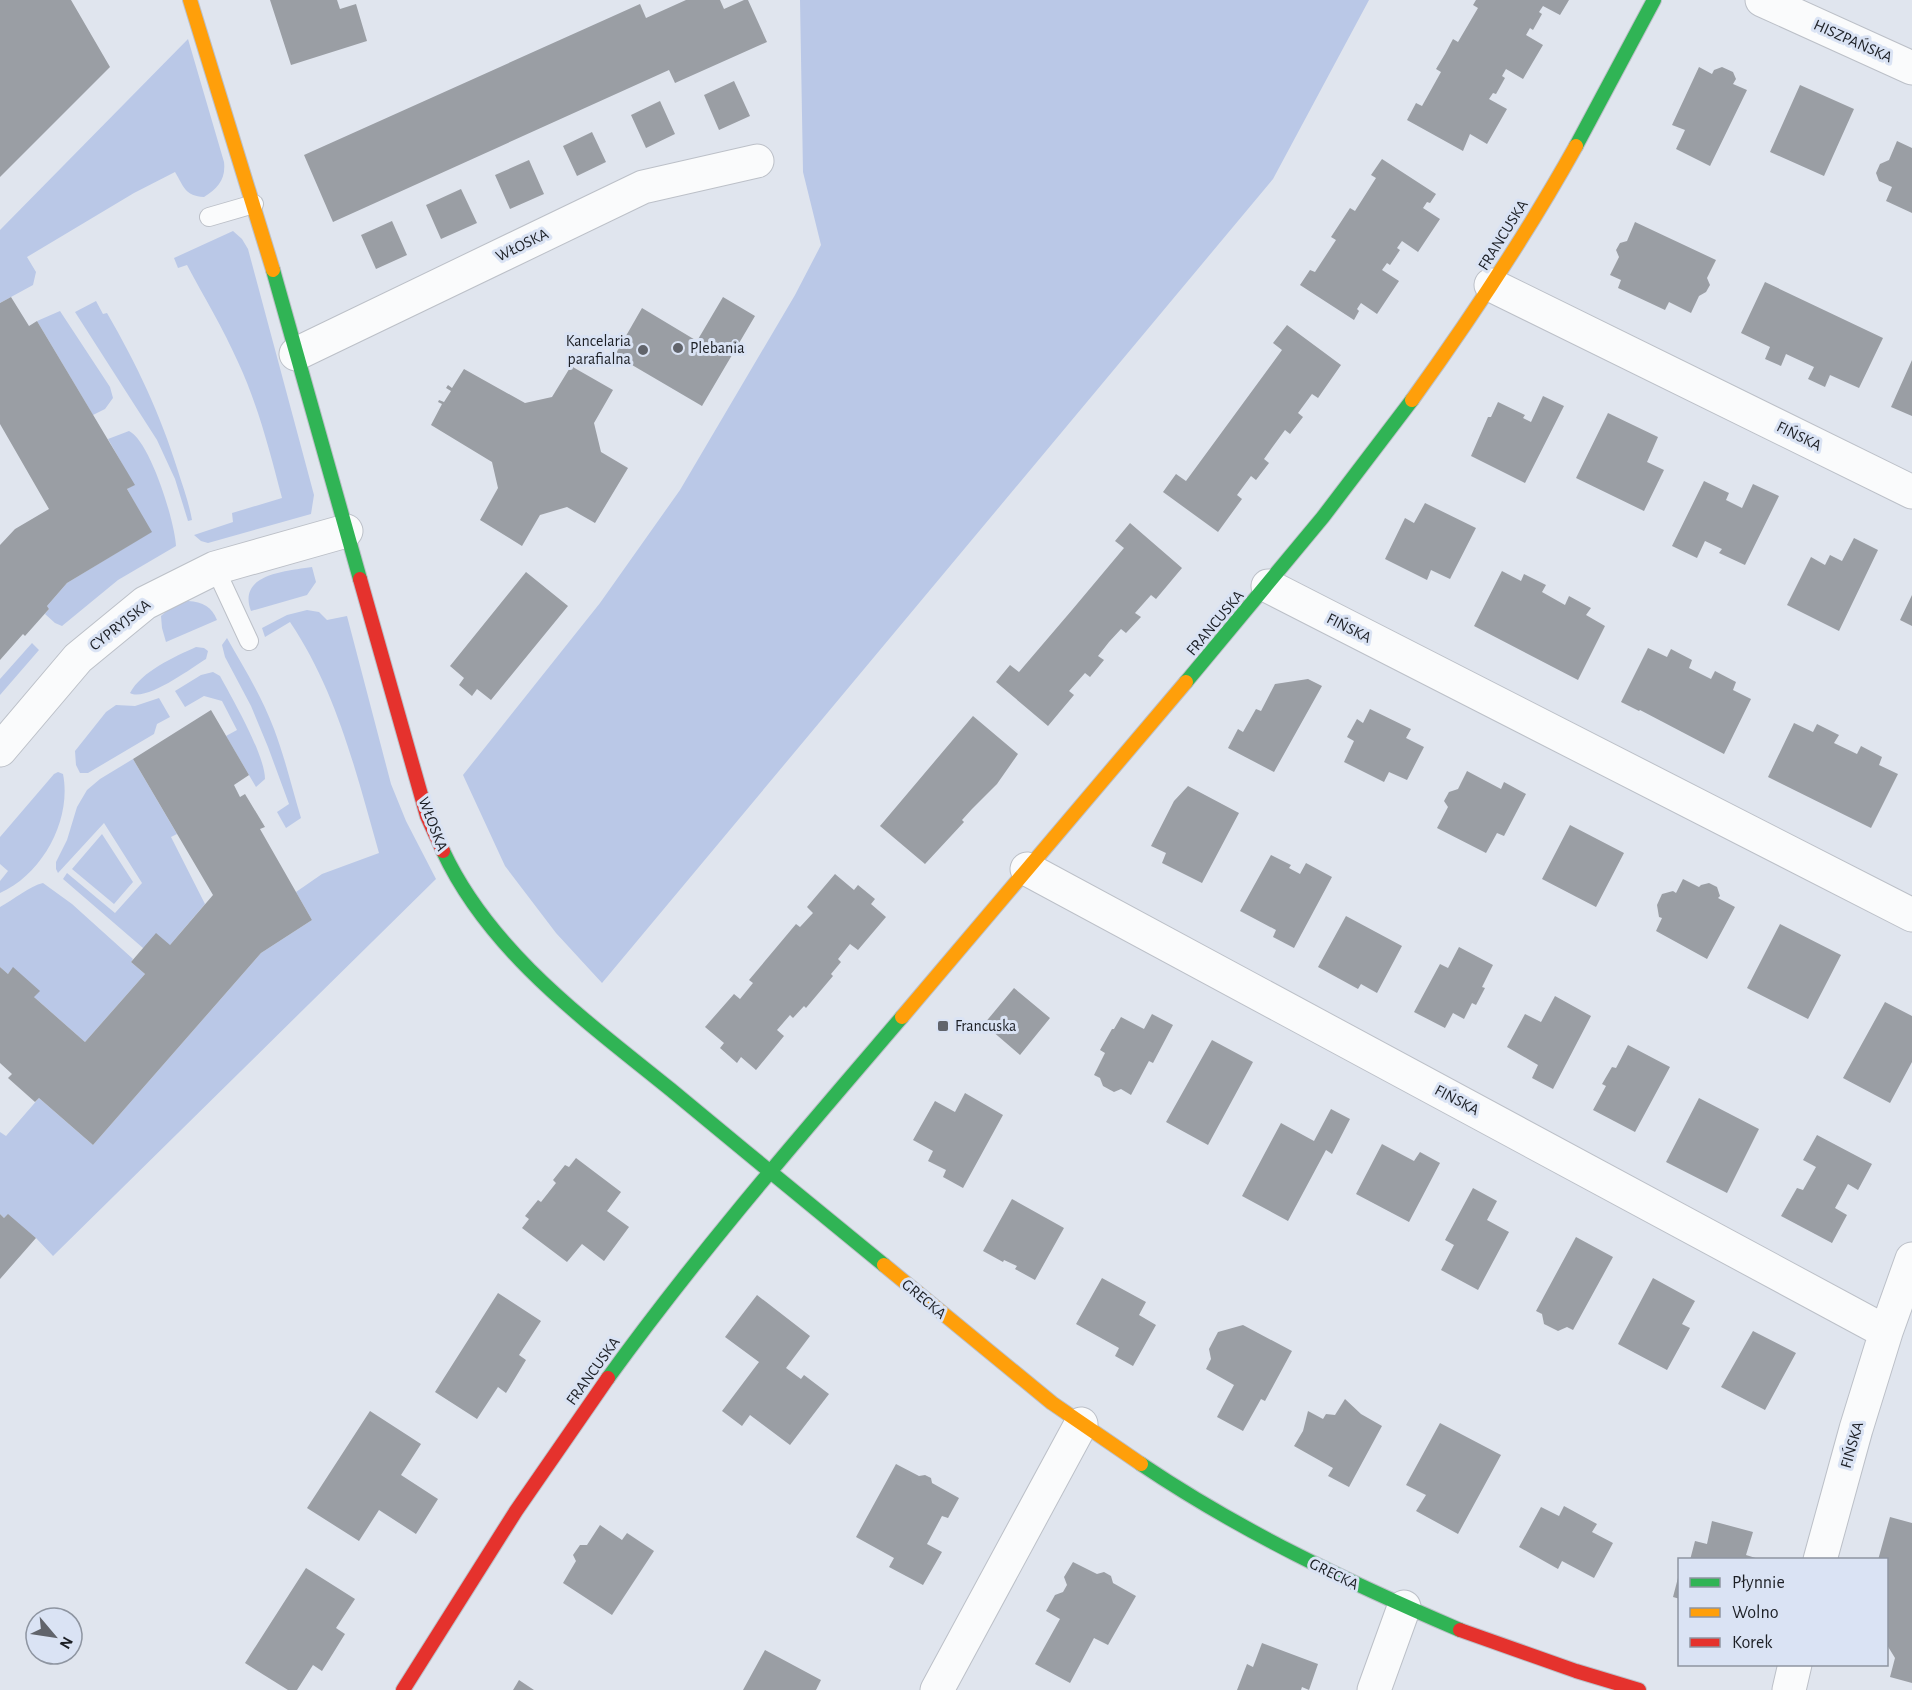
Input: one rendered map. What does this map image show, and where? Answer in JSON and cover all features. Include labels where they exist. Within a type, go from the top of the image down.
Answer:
[{"type":"street","name":"WŁOSKA","points":[[190,0],[254,204],[427,816],[454,877],[497,936],[567,1005],[769,1171]]},
{"type":"street","name":"FRANCUSKA","points":[[403,1690],[485,1557],[582,1413],[674,1290],[769,1171],[1268,586],[1386,437],[1491,285],[1535,216],[1582,135],[1654,0]]},
{"type":"street","name":"HISZPAŃSKA","points":[[1762,0],[1912,68]]},
{"type":"street","name":"WŁOSKA","points":[[296,354],[643,187],[757,161]]},
{"type":"street","name":"FIŃSKA","points":[[1491,285],[1912,492]]},
{"type":"street","name":"CYPRYJSKA","points":[[0,750],[78,658],[145,603],[216,568],[346,531]]},
{"type":"street","name":"FIŃSKA","points":[[1268,586],[1912,915]]},
{"type":"street","name":"FIŃSKA","points":[[1027,869],[1886,1332]]},
{"type":"street","name":"GRECKA","points":[[769,1171],[1020,1379],[1081,1424],[1215,1512],[1305,1560],[1404,1607],[1475,1636],[1639,1690]]},
{"type":"street","name":"FIŃSKA","points":[[1821,1558],[1856,1429],[1886,1332],[1912,1259]]},
{"type":"street","points":[[937,1690],[1081,1424]]},
{"type":"street","points":[[1374,1690],[1404,1607]]},
{"type":"street","points":[[1789,1690],[1795,1666]]},
{"type":"lane","points":[[209,217],[254,204]]},
{"type":"lane","points":[[216,568],[249,641]]},
{"type":"shaded area","points":[[800,0],[1369,0],[1273,179],[602,983],[556,933],[505,866],[463,775],[600,603],[680,490],[795,295],[821,245],[803,172]]},
{"type":"shaded area","points":[[188,39],[224,162],[224,173],[220,182],[204,197],[193,195],[186,190],[175,172],[134,193],[27,257],[36,272],[33,285],[0,303],[0,230]]},
{"type":"shaded area","points":[[233,231],[248,249],[314,495],[311,514],[208,543],[194,535],[233,522],[232,513],[282,498],[258,412],[238,362],[187,265],[178,268],[174,258]]},
{"type":"shaded area","points":[[96,301],[103,314],[107,313],[147,390],[164,429],[192,520],[188,521],[175,479],[157,440],[75,312]]},
{"type":"shaded area","points":[[60,311],[110,387],[113,398],[105,409],[93,415],[37,321]]},
{"type":"shaded area","points":[[129,431],[137,438],[153,465],[171,519],[176,546],[118,580],[62,626],[45,614],[49,609],[47,606],[67,583],[151,532],[127,489],[134,485],[108,439]]},
{"type":"shaded area","points":[[312,567],[316,582],[307,595],[251,611],[249,599],[251,589],[257,582],[278,573]]},
{"type":"shaded area","points":[[188,601],[206,606],[217,620],[166,642],[161,616],[170,608]]},
{"type":"shaded area","points":[[307,610],[319,612],[327,620],[347,616],[391,784],[406,821],[436,879],[53,1256],[36,1238],[8,1215],[4,1218],[0,1214],[0,1132],[6,1136],[39,1098],[93,1145],[261,953],[312,920],[296,892],[322,874],[379,853],[333,704],[306,649],[290,622],[265,637],[262,628],[287,615]]},
{"type":"shaded area","points":[[227,638],[264,706],[282,751],[301,818],[286,828],[277,812],[289,804],[251,706],[225,657],[222,645]]},
{"type":"shaded area","points":[[32,643],[39,650],[0,695],[0,679]]},
{"type":"shaded area","points":[[196,647],[208,651],[206,659],[157,689],[137,695],[130,693],[150,671]]},
{"type":"shaded area","points":[[213,672],[220,676],[260,756],[265,779],[256,787],[226,736],[237,730],[222,701],[204,696],[185,707],[175,691],[201,675]]},
{"type":"shaded area","points":[[159,698],[170,717],[157,724],[154,734],[88,773],[80,773],[76,765],[75,751],[106,712],[116,705],[135,706]]},
{"type":"shaded area","points":[[133,759],[177,834],[171,837],[205,904],[170,945],[143,948],[63,879],[67,873],[115,913],[142,883],[104,823],[58,873],[56,869],[56,862],[67,840],[77,807],[87,790],[100,779]]},
{"type":"shaded area","points":[[58,772],[63,774],[65,791],[63,809],[51,843],[29,873],[0,893],[0,881],[8,871],[0,864],[0,837]]},
{"type":"shaded area","points":[[102,834],[133,882],[114,904],[72,869]]},
{"type":"shaded area","points":[[43,883],[72,904],[133,959],[131,962],[145,974],[85,1042],[34,997],[13,968],[8,974],[0,967],[0,907]]},
{"type":"building","points":[[0,0],[71,0],[110,67],[0,177]]},
{"type":"building","points":[[270,0],[337,0],[340,9],[356,4],[367,41],[291,65]]},
{"type":"building","points":[[686,0],[720,0],[724,9],[748,0],[767,42],[675,83],[669,70],[333,222],[304,155],[640,4],[646,18]]},
{"type":"building","points":[[1476,0],[1569,0],[1560,15],[1543,6],[1539,12],[1542,14],[1533,30],[1530,28],[1526,35],[1543,45],[1523,79],[1506,69],[1502,76],[1505,78],[1496,94],[1493,93],[1489,99],[1507,109],[1487,144],[1470,134],[1463,151],[1407,120],[1416,103],[1422,106],[1441,72],[1436,69],[1453,39],[1458,42],[1478,8],[1473,5]]},
{"type":"building","points":[[1699,67],[1712,74],[1714,70],[1722,67],[1733,72],[1736,79],[1733,84],[1747,90],[1710,166],[1676,149],[1685,130],[1672,125]]},
{"type":"building","points":[[734,81],[750,116],[719,130],[704,95]]},
{"type":"building","points":[[1800,85],[1854,109],[1824,176],[1770,152]]},
{"type":"building","points":[[660,101],[675,134],[646,148],[631,115]]},
{"type":"building","points":[[592,132],[606,162],[577,176],[563,146]]},
{"type":"building","points":[[1897,141],[1912,148],[1912,213],[1886,201],[1892,187],[1879,181],[1876,173],[1880,164],[1889,160]]},
{"type":"building","points":[[1382,159],[1436,194],[1423,208],[1440,219],[1418,252],[1402,241],[1397,248],[1400,250],[1390,265],[1387,263],[1382,270],[1399,281],[1377,314],[1361,303],[1354,320],[1300,285],[1310,270],[1315,272],[1336,240],[1331,237],[1350,208],[1355,211],[1376,178],[1371,175]]},
{"type":"building","points":[[529,160],[544,194],[510,209],[495,175]]},
{"type":"building","points":[[461,189],[477,223],[441,239],[426,205]]},
{"type":"building","points":[[392,221],[407,255],[376,269],[361,235]]},
{"type":"building","points":[[1635,222],[1716,260],[1707,278],[1710,285],[1706,292],[1699,296],[1691,313],[1669,302],[1665,310],[1618,288],[1621,280],[1610,275],[1619,257],[1616,250],[1620,243],[1627,241]]},
{"type":"building","points":[[1765,282],[1883,338],[1859,388],[1830,375],[1825,387],[1808,379],[1814,367],[1786,354],[1781,366],[1765,359],[1770,347],[1741,333]]},
{"type":"building","points":[[11,297],[29,326],[37,321],[135,485],[127,489],[152,532],[67,583],[47,606],[49,609],[0,660],[0,545],[15,529],[49,509],[0,424],[0,303]]},
{"type":"building","name":"Plebania","points":[[723,297],[755,316],[702,406],[615,355],[642,308],[697,341]]},
{"type":"building","points":[[1287,325],[1341,365],[1318,398],[1312,394],[1298,413],[1303,417],[1290,434],[1285,430],[1264,459],[1269,463],[1256,480],[1251,476],[1237,495],[1242,499],[1218,532],[1163,492],[1176,474],[1186,481],[1282,350],[1273,343]]},
{"type":"building","points":[[1912,360],[1912,416],[1891,407]]},
{"type":"building","points":[[571,366],[613,390],[594,423],[601,452],[628,468],[595,523],[567,507],[540,515],[522,546],[480,520],[498,488],[492,462],[431,425],[442,404],[438,402],[439,400],[444,402],[451,391],[446,388],[448,385],[452,388],[464,369],[525,403],[552,397]]},
{"type":"building","points":[[1543,396],[1564,406],[1525,483],[1471,456],[1488,417],[1491,417],[1498,402],[1525,415],[1523,418],[1531,422]]},
{"type":"building","points":[[1608,413],[1658,437],[1647,462],[1664,470],[1644,511],[1576,478]]},
{"type":"building","points":[[1704,481],[1729,493],[1726,500],[1742,508],[1753,484],[1779,496],[1745,565],[1719,553],[1722,549],[1705,541],[1697,558],[1672,546]]},
{"type":"building","points":[[1425,503],[1476,528],[1450,579],[1431,570],[1427,580],[1385,559],[1405,518],[1414,523]]},
{"type":"building","points":[[1130,523],[1182,568],[1156,599],[1151,595],[1135,613],[1141,617],[1126,633],[1121,629],[1109,642],[1098,656],[1104,660],[1090,677],[1085,673],[1069,691],[1074,695],[1048,726],[996,682],[1010,665],[1019,672],[1072,610],[1124,548],[1115,541]]},
{"type":"building","points":[[1854,538],[1878,550],[1839,631],[1787,605],[1811,557],[1825,565],[1830,555],[1842,561]]},
{"type":"building","points":[[1502,571],[1521,581],[1524,574],[1546,585],[1542,592],[1565,605],[1569,596],[1591,608],[1586,615],[1605,626],[1578,680],[1474,626]]},
{"type":"building","points":[[526,572],[568,606],[491,700],[477,689],[472,696],[459,685],[464,678],[450,666]]},
{"type":"building","points":[[1912,595],[1912,626],[1900,620]]},
{"type":"building","points":[[1648,648],[1667,657],[1671,649],[1692,660],[1689,668],[1711,679],[1715,671],[1736,682],[1733,690],[1751,699],[1724,754],[1621,702]]},
{"type":"building","points":[[1308,679],[1322,686],[1274,772],[1228,748],[1238,729],[1243,732],[1256,709],[1261,711],[1275,684]]},
{"type":"building","points":[[1370,709],[1411,729],[1406,738],[1424,747],[1407,780],[1389,772],[1384,782],[1344,762],[1354,741],[1347,737],[1357,719],[1363,723]]},
{"type":"building","points":[[211,710],[249,775],[234,785],[240,797],[245,794],[265,827],[260,829],[312,920],[261,953],[93,1145],[39,1098],[35,1102],[8,1078],[12,1074],[0,1063],[0,967],[8,974],[13,967],[40,991],[34,997],[85,1042],[145,974],[131,962],[156,933],[170,945],[213,895],[133,759]]},
{"type":"building","points":[[973,716],[1018,754],[997,784],[962,820],[964,822],[925,864],[880,826]]},
{"type":"building","points":[[1794,723],[1813,732],[1817,724],[1839,735],[1834,743],[1857,754],[1861,746],[1882,757],[1879,765],[1898,774],[1871,828],[1768,777]]},
{"type":"building","points":[[1467,771],[1501,789],[1504,782],[1526,794],[1504,836],[1497,833],[1486,853],[1437,828],[1448,807],[1444,801],[1449,792],[1458,789]]},
{"type":"building","points":[[1188,786],[1239,813],[1202,883],[1162,863],[1166,853],[1151,846],[1174,801]]},
{"type":"building","points":[[1570,825],[1624,853],[1596,907],[1542,879]]},
{"type":"building","points":[[1271,855],[1291,865],[1289,868],[1300,874],[1306,863],[1332,877],[1294,948],[1273,937],[1276,930],[1240,911]]},
{"type":"building","points":[[835,874],[854,890],[858,885],[875,899],[871,904],[886,917],[858,950],[850,944],[838,959],[841,962],[831,974],[833,976],[806,1008],[804,1006],[793,1018],[790,1015],[777,1030],[784,1036],[756,1070],[741,1057],[737,1063],[720,1048],[724,1043],[705,1027],[734,994],[740,999],[753,983],[749,980],[796,924],[800,927],[813,913],[807,907]]},
{"type":"building","points":[[1683,879],[1699,887],[1709,883],[1717,887],[1720,896],[1718,898],[1735,907],[1707,959],[1656,931],[1662,918],[1659,917],[1657,905],[1662,894],[1673,891],[1676,893]]},
{"type":"building","points":[[1346,916],[1402,946],[1377,993],[1361,984],[1358,989],[1318,967]]},
{"type":"building","points":[[1780,924],[1841,955],[1808,1019],[1747,988]]},
{"type":"building","points":[[1459,947],[1493,965],[1476,1005],[1472,1003],[1464,1019],[1453,1013],[1445,1028],[1414,1012],[1440,964],[1448,968]]},
{"type":"building","points":[[1014,988],[1050,1018],[1020,1055],[984,1024]]},
{"type":"building","points":[[1555,996],[1591,1016],[1553,1089],[1532,1078],[1538,1065],[1507,1047],[1525,1014],[1541,1022]]},
{"type":"building","points":[[1885,1002],[1912,1016],[1912,1062],[1890,1103],[1843,1078]]},
{"type":"building","points":[[1152,1014],[1173,1025],[1153,1063],[1149,1061],[1131,1095],[1121,1089],[1114,1092],[1103,1086],[1100,1078],[1094,1075],[1105,1053],[1100,1050],[1112,1029],[1121,1017],[1144,1029]]},
{"type":"building","points":[[1212,1040],[1253,1062],[1208,1145],[1166,1122]]},
{"type":"building","points":[[1628,1045],[1670,1067],[1635,1132],[1593,1110],[1606,1086],[1602,1084],[1612,1067],[1616,1068]]},
{"type":"building","points":[[965,1093],[1003,1115],[963,1188],[943,1177],[946,1170],[928,1161],[933,1151],[913,1140],[935,1101],[955,1112]]},
{"type":"building","points":[[1699,1098],[1759,1129],[1727,1193],[1666,1162]]},
{"type":"building","points":[[1331,1109],[1350,1119],[1332,1154],[1326,1150],[1288,1221],[1242,1196],[1281,1123],[1314,1141]]},
{"type":"building","points":[[1817,1135],[1872,1164],[1858,1190],[1848,1184],[1835,1208],[1847,1215],[1832,1243],[1781,1216],[1797,1188],[1803,1190],[1816,1167],[1803,1160]]},
{"type":"building","points":[[1382,1144],[1414,1161],[1420,1152],[1440,1163],[1409,1222],[1356,1194]]},
{"type":"building","points":[[576,1158],[621,1192],[607,1211],[629,1227],[604,1261],[582,1244],[567,1262],[522,1228],[529,1219],[525,1216],[538,1200],[541,1202],[556,1183],[553,1180],[565,1165],[569,1167]]},
{"type":"building","points":[[1473,1188],[1497,1201],[1487,1220],[1509,1232],[1478,1290],[1441,1270],[1454,1245],[1445,1240]]},
{"type":"building","points":[[1012,1199],[1064,1228],[1035,1280],[1015,1269],[1017,1266],[1004,1260],[1003,1262],[983,1251]]},
{"type":"building","points":[[0,1214],[4,1218],[8,1214],[36,1238],[0,1279]]},
{"type":"building","points":[[1576,1237],[1613,1257],[1573,1330],[1567,1327],[1558,1331],[1544,1324],[1542,1314],[1536,1311]]},
{"type":"building","points":[[1102,1278],[1146,1302],[1139,1315],[1156,1325],[1133,1366],[1115,1356],[1119,1348],[1076,1324]]},
{"type":"building","points":[[1653,1278],[1695,1301],[1682,1324],[1690,1328],[1667,1370],[1618,1344]]},
{"type":"building","points":[[498,1293],[541,1321],[519,1355],[526,1360],[506,1393],[498,1387],[477,1419],[435,1392]]},
{"type":"building","points":[[757,1295],[810,1336],[786,1368],[801,1379],[804,1375],[829,1394],[790,1445],[750,1415],[742,1426],[722,1411],[759,1362],[725,1337]]},
{"type":"building","points":[[1243,1325],[1292,1351],[1265,1401],[1261,1399],[1243,1431],[1217,1417],[1234,1385],[1206,1369],[1211,1359],[1209,1349],[1218,1332]]},
{"type":"building","points":[[1753,1331],[1796,1353],[1765,1410],[1721,1387]]},
{"type":"building","points":[[1345,1399],[1361,1414],[1382,1426],[1349,1487],[1328,1476],[1333,1468],[1294,1446],[1303,1431],[1308,1411],[1323,1419],[1326,1414],[1335,1415]]},
{"type":"building","points":[[370,1411],[421,1444],[401,1475],[438,1499],[416,1534],[379,1510],[359,1541],[307,1508]]},
{"type":"building","points":[[1440,1423],[1501,1455],[1458,1534],[1416,1511],[1426,1495],[1406,1485]]},
{"type":"building","points":[[896,1464],[919,1476],[925,1475],[931,1478],[932,1483],[959,1498],[948,1518],[942,1516],[927,1544],[942,1552],[923,1585],[889,1567],[894,1558],[856,1537]]},
{"type":"building","points":[[1564,1506],[1597,1524],[1592,1532],[1613,1543],[1594,1578],[1562,1561],[1558,1569],[1519,1547],[1541,1507],[1559,1516]]},
{"type":"building","points":[[1890,1517],[1912,1523],[1912,1683],[1890,1677],[1895,1658],[1888,1647],[1888,1558],[1879,1558]]},
{"type":"building","points":[[1712,1521],[1753,1532],[1746,1555],[1756,1558],[1691,1558],[1695,1541],[1707,1544]]},
{"type":"building","points":[[600,1525],[622,1540],[627,1533],[654,1551],[612,1615],[563,1583],[576,1561],[573,1555],[580,1545],[587,1545]]},
{"type":"building","points":[[1073,1562],[1097,1574],[1104,1572],[1111,1576],[1113,1583],[1136,1596],[1108,1645],[1094,1638],[1070,1683],[1035,1664],[1060,1619],[1046,1611],[1055,1595],[1063,1592],[1067,1585],[1064,1577]]},
{"type":"building","points":[[306,1568],[355,1599],[336,1628],[345,1634],[322,1671],[313,1665],[297,1690],[288,1690],[245,1663]]},
{"type":"building","points":[[1678,1578],[1678,1598],[1673,1597]]},
{"type":"building","points":[[1262,1643],[1318,1664],[1309,1690],[1302,1687],[1301,1690],[1237,1690],[1247,1664],[1253,1667]]},
{"type":"building","points":[[765,1650],[821,1680],[816,1690],[743,1690]]},
{"type":"building","points":[[519,1680],[534,1690],[513,1690]]},
{"type":"traffic: fast","points":[[1576,146],[1654,0]]},
{"type":"traffic: fast","points":[[273,270],[360,579]]},
{"type":"traffic: fast","points":[[1186,682],[1323,517],[1412,400]]},
{"type":"traffic: fast","points":[[443,851],[463,887],[486,921],[513,953],[543,982],[606,1037],[884,1265]]},
{"type":"traffic: fast","points":[[608,1378],[714,1240],[902,1017]]},
{"type":"traffic: fast","points":[[1141,1464],[1257,1534],[1336,1574],[1460,1630]]},
{"type":"traffic: slow","points":[[190,0],[273,270]]},
{"type":"traffic: slow","points":[[1412,400],[1498,275],[1576,146]]},
{"type":"traffic: slow","points":[[902,1017],[1186,682]]},
{"type":"traffic: slow","points":[[884,1265],[1052,1403],[1141,1464]]},
{"type":"traffic: jam","points":[[360,579],[427,816],[443,851]]},
{"type":"traffic: jam","points":[[403,1690],[516,1511],[608,1378]]},
{"type":"traffic: jam","points":[[1460,1630],[1576,1671],[1639,1690]]},
{"type":"place","name":"Plebania","points":[[678,348]]},
{"type":"place","name":"Kancelaria parafialna","points":[[643,350]]},
{"type":"place","name":"Francuska","points":[[943,1026]]}]
